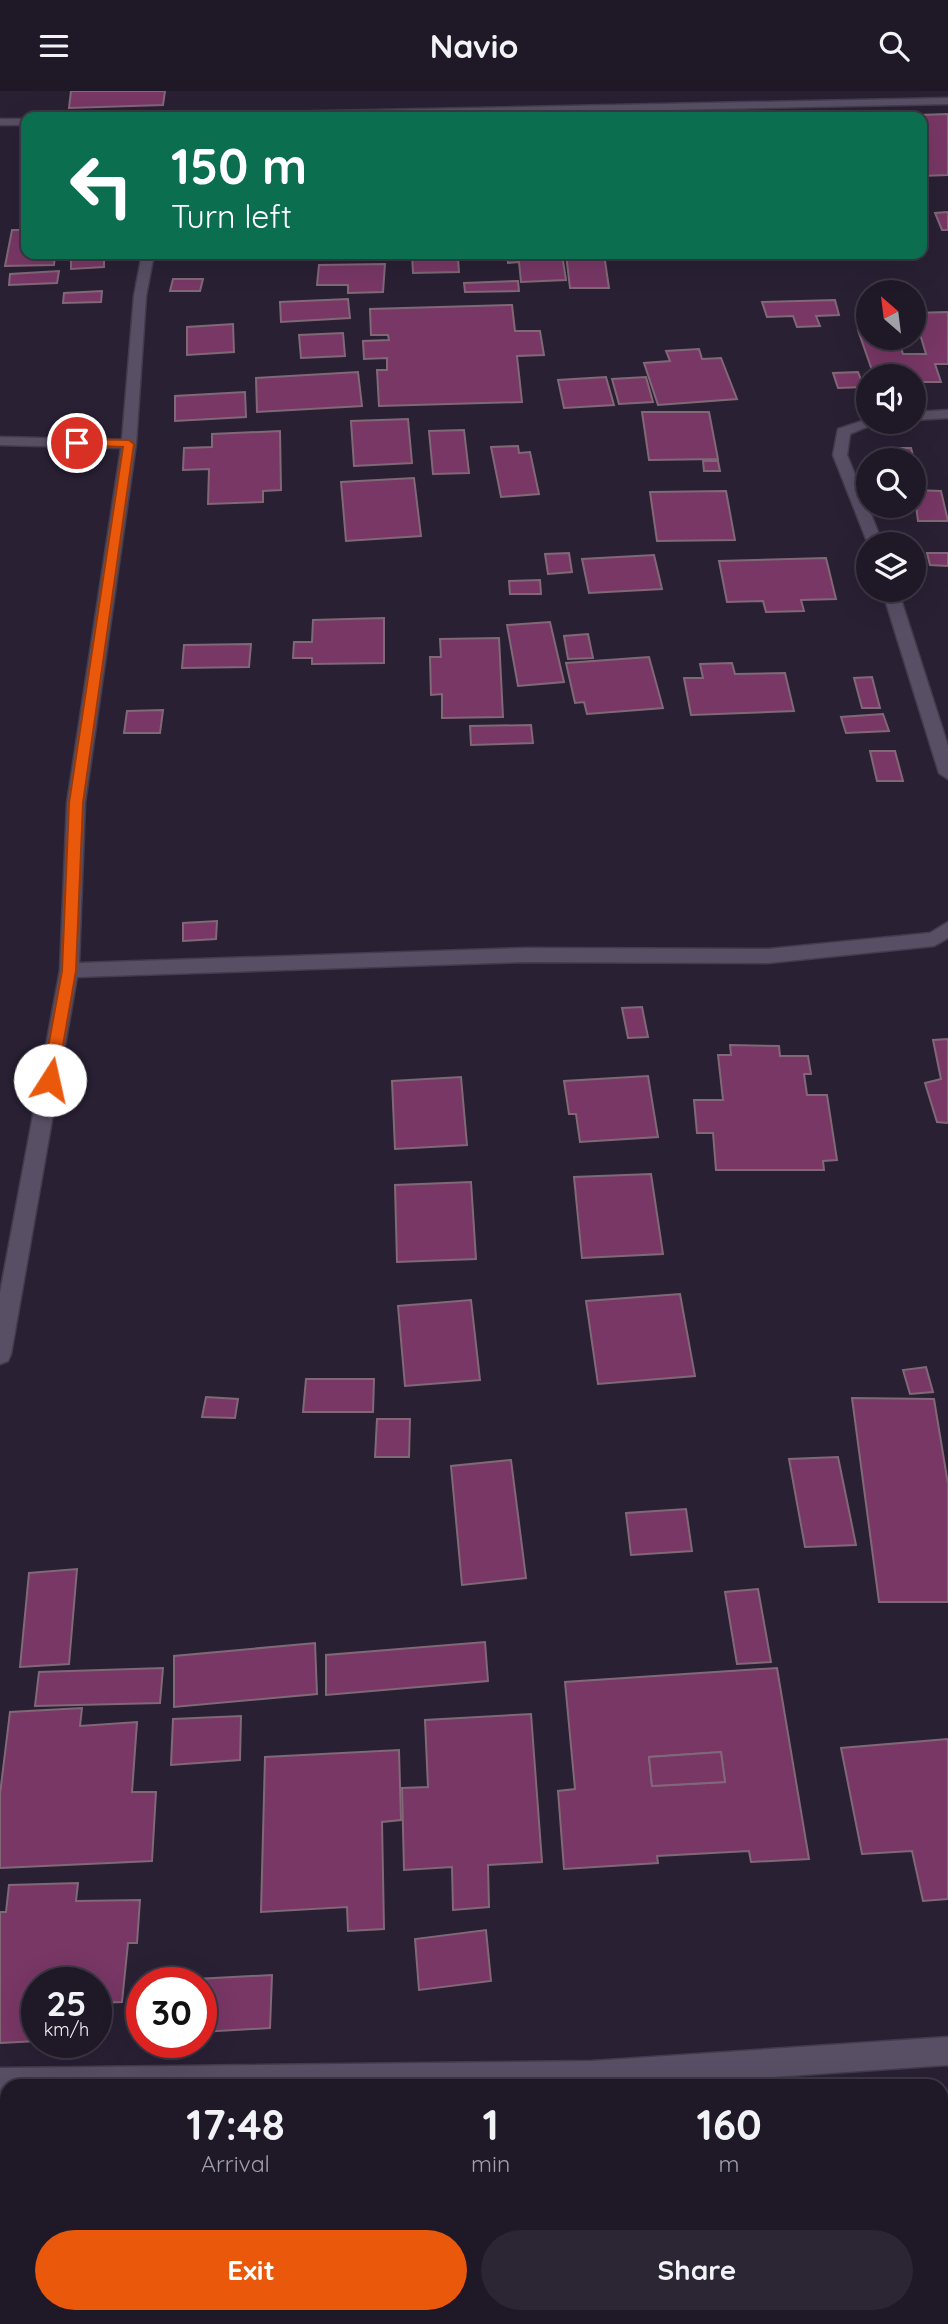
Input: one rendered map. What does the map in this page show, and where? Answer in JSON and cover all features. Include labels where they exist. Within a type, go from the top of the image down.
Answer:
[{"type":"street","points":[[423,112],[948,101]]},
{"type":"street","points":[[0,122],[21,122]]},
{"type":"street","points":[[0,1354],[69,971],[76,803],[129,444],[140,296],[147,259]]},
{"type":"street","points":[[926,415],[948,414]]},
{"type":"street","points":[[856,427],[843,432],[840,455],[871,532]]},
{"type":"street","points":[[0,441],[129,444]]},
{"type":"street","points":[[894,602],[948,773]]},
{"type":"street","points":[[69,971],[526,955],[768,956],[934,939],[948,929]]},
{"type":"street","points":[[197,2079],[592,2075],[948,2051]]},
{"type":"building","points":[[71,91],[165,91],[163,105],[69,108]]},
{"type":"building","points":[[948,114],[948,175],[927,176],[927,115]]},
{"type":"building","points":[[948,212],[948,230],[942,230],[935,213]]},
{"type":"building","points":[[12,230],[21,230],[21,259],[55,259],[54,265],[5,266]]},
{"type":"building","points":[[104,259],[104,267],[71,269],[71,260]]},
{"type":"building","points":[[412,259],[458,259],[459,272],[413,273]]},
{"type":"building","points":[[508,259],[563,259],[566,280],[521,282],[519,262],[508,263]]},
{"type":"building","points":[[567,259],[605,259],[609,288],[570,288]]},
{"type":"building","points":[[385,264],[383,292],[348,293],[348,285],[317,285],[319,265]]},
{"type":"building","points":[[59,271],[57,283],[9,285],[10,274]]},
{"type":"building","points":[[173,279],[203,279],[200,291],[170,291]]},
{"type":"building","points":[[518,281],[519,291],[465,292],[464,283]]},
{"type":"building","points":[[102,291],[101,302],[63,303],[64,293]]},
{"type":"building","points":[[348,299],[350,318],[281,322],[280,302]]},
{"type":"building","points":[[835,300],[839,315],[816,316],[820,326],[797,327],[793,316],[767,317],[762,302]]},
{"type":"building","points":[[512,305],[515,331],[540,331],[544,355],[517,356],[522,402],[379,406],[377,370],[387,370],[387,358],[364,359],[363,341],[389,340],[388,335],[371,335],[370,309]]},
{"type":"building","points":[[948,312],[948,364],[935,364],[941,382],[926,382],[926,364],[870,364],[865,350],[902,350],[903,354],[926,354],[926,313]]},
{"type":"building","points":[[233,324],[234,352],[187,355],[187,327]]},
{"type":"building","points":[[343,333],[345,356],[301,358],[299,335]]},
{"type":"building","points":[[699,349],[702,359],[721,358],[737,399],[658,405],[644,363],[670,361],[666,351]]},
{"type":"building","points":[[358,372],[362,406],[257,412],[256,378]]},
{"type":"building","points":[[856,372],[856,387],[838,388],[833,373]]},
{"type":"building","points":[[606,377],[614,405],[564,408],[558,380]]},
{"type":"building","points":[[646,377],[653,402],[619,404],[612,379]]},
{"type":"building","points":[[245,392],[246,417],[175,421],[175,396]]},
{"type":"building","points":[[642,412],[709,412],[718,459],[649,460]]},
{"type":"building","points":[[408,419],[412,463],[354,466],[351,421]]},
{"type":"building","points":[[464,430],[469,473],[433,474],[429,431]]},
{"type":"building","points":[[280,431],[281,490],[263,491],[263,502],[208,504],[209,469],[183,470],[184,448],[212,447],[212,434]]},
{"type":"building","points":[[518,446],[519,453],[530,452],[539,494],[501,497],[491,447]]},
{"type":"building","points":[[703,461],[718,461],[720,471],[704,471]]},
{"type":"building","points":[[414,478],[421,536],[346,541],[341,482]]},
{"type":"building","points":[[926,490],[941,491],[948,521],[918,521],[918,518],[926,518]]},
{"type":"building","points":[[726,491],[735,540],[657,541],[650,492]]},
{"type":"building","points":[[569,553],[572,572],[548,574],[545,554]]},
{"type":"building","points":[[927,553],[948,553],[948,566],[930,565]]},
{"type":"building","points":[[654,555],[662,589],[589,593],[582,559]]},
{"type":"building","points":[[826,558],[836,599],[801,600],[804,611],[766,612],[763,601],[727,602],[719,561]]},
{"type":"building","points":[[540,580],[541,594],[510,594],[509,581]]},
{"type":"building","points":[[384,618],[384,663],[312,664],[312,658],[293,658],[294,642],[312,642],[313,620]]},
{"type":"building","points":[[550,622],[564,682],[518,686],[507,625]]},
{"type":"building","points":[[588,634],[593,658],[568,659],[564,636]]},
{"type":"building","points":[[499,638],[503,717],[442,718],[442,694],[431,695],[430,657],[441,657],[440,639]]},
{"type":"building","points":[[251,644],[249,667],[182,668],[184,645]]},
{"type":"building","points":[[649,657],[663,708],[587,714],[584,702],[575,703],[566,663]]},
{"type":"building","points":[[732,663],[735,674],[785,673],[794,711],[691,715],[684,678],[703,678],[700,664]]},
{"type":"building","points":[[872,677],[880,708],[862,708],[854,678]]},
{"type":"building","points":[[163,710],[160,733],[124,733],[127,711]]},
{"type":"building","points":[[883,714],[889,731],[846,733],[841,717]]},
{"type":"building","points":[[531,725],[533,743],[471,745],[470,726]]},
{"type":"building","points":[[870,751],[895,751],[903,781],[877,781]]},
{"type":"building","points":[[217,921],[216,939],[183,941],[183,923]]},
{"type":"building","points":[[642,1007],[648,1037],[628,1038],[622,1008]]},
{"type":"building","points":[[948,1039],[948,1123],[937,1122],[925,1083],[941,1079],[933,1040]]},
{"type":"building","points":[[730,1045],[779,1046],[780,1056],[808,1056],[811,1074],[804,1074],[807,1095],[827,1095],[837,1160],[823,1161],[824,1170],[716,1170],[713,1133],[697,1133],[694,1100],[723,1100],[718,1055],[731,1055]]},
{"type":"building","points":[[648,1076],[658,1137],[580,1142],[576,1114],[569,1114],[564,1081]]},
{"type":"building","points":[[461,1077],[467,1145],[395,1149],[392,1081]]},
{"type":"building","points":[[651,1174],[663,1254],[582,1258],[574,1177]]},
{"type":"building","points":[[471,1182],[476,1259],[397,1262],[395,1185]]},
{"type":"building","points":[[680,1294],[695,1376],[598,1384],[586,1301]]},
{"type":"building","points":[[471,1300],[480,1380],[405,1386],[398,1306]]},
{"type":"building","points":[[926,1367],[933,1392],[910,1394],[903,1370]]},
{"type":"building","points":[[306,1379],[374,1379],[373,1412],[303,1412]]},
{"type":"building","points":[[206,1397],[238,1399],[235,1418],[202,1417]]},
{"type":"building","points":[[852,1398],[934,1399],[948,1484],[948,1602],[879,1602]]},
{"type":"building","points":[[377,1419],[410,1419],[409,1457],[375,1457]]},
{"type":"building","points":[[838,1457],[856,1545],[805,1547],[789,1459]]},
{"type":"building","points":[[511,1460],[526,1578],[462,1585],[451,1466]]},
{"type":"building","points":[[686,1509],[692,1551],[631,1555],[626,1513]]},
{"type":"building","points":[[77,1569],[69,1664],[20,1667],[29,1573]]},
{"type":"building","points":[[758,1589],[771,1662],[737,1664],[725,1592]]},
{"type":"building","points":[[485,1642],[488,1681],[326,1695],[326,1655]]},
{"type":"building","points":[[315,1643],[317,1694],[174,1707],[174,1656]]},
{"type":"building","points":[[163,1668],[160,1703],[35,1706],[39,1672]]},
{"type":"building","points":[[777,1668],[809,1859],[751,1862],[749,1851],[657,1856],[658,1863],[564,1869],[558,1791],[575,1789],[565,1682]],"holes":[[[721,1752],[725,1782],[652,1786],[649,1757]]]},
{"type":"building","points":[[82,1708],[80,1726],[137,1722],[132,1792],[156,1792],[152,1861],[0,1868],[0,1794],[10,1712]]},
{"type":"building","points":[[531,1714],[542,1862],[488,1865],[489,1907],[453,1910],[452,1867],[404,1870],[402,1788],[428,1787],[425,1720]]},
{"type":"building","points":[[241,1716],[240,1760],[171,1765],[173,1719]]},
{"type":"building","points":[[948,1739],[948,1899],[923,1901],[912,1851],[862,1854],[841,1748]]},
{"type":"building","points":[[399,1750],[401,1820],[382,1822],[384,1929],[348,1931],[347,1907],[261,1912],[265,1757]]},
{"type":"building","points":[[721,1752],[725,1782],[652,1786],[649,1757]]},
{"type":"building","points":[[78,1883],[76,1901],[140,1900],[137,1943],[128,1943],[122,2002],[112,2002],[112,1967],[21,1967],[21,2042],[0,2043],[0,1912],[6,1912],[9,1885]]},
{"type":"building","points":[[486,1930],[491,1981],[419,1990],[415,1939]]},
{"type":"building","points":[[272,1975],[270,2028],[217,2031],[217,1978]]},
{"type":"route","points":[[50,1080],[69,971],[76,803],[129,444],[77,443]]}]
